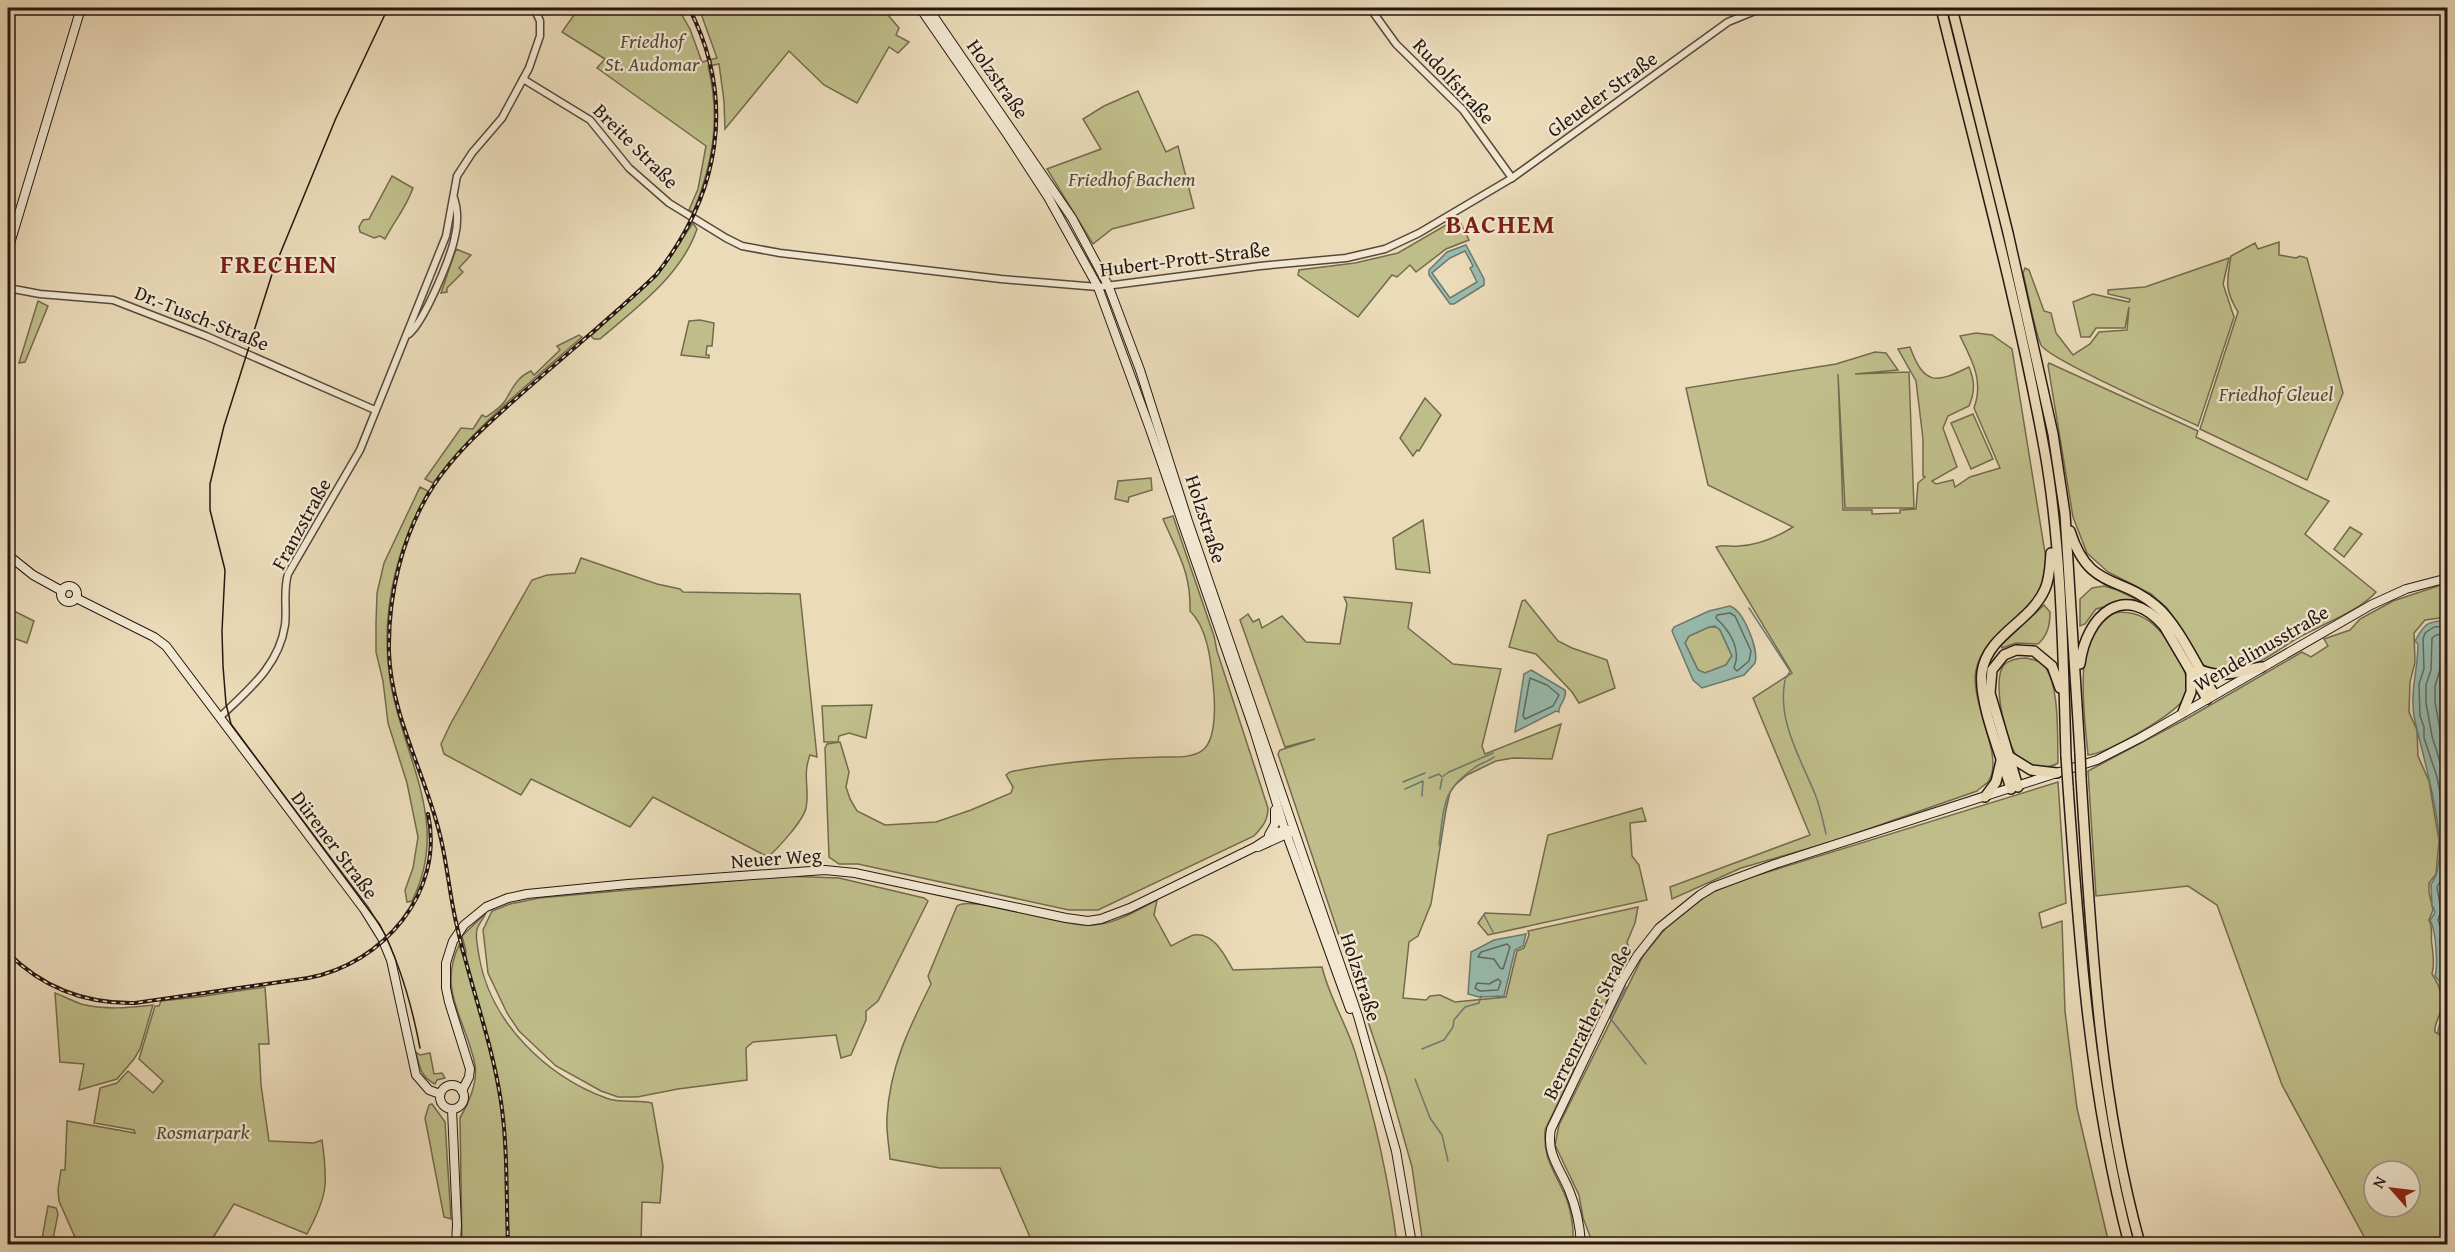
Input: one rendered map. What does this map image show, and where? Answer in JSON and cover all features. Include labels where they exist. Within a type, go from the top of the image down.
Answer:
[{"type":"highway","points":[[1941,8],[2025,356],[2045,455],[2053,523],[2082,983],[2111,1171],[2129,1245]]},
{"type":"highway","points":[[1952,8],[2053,434],[2065,514],[2094,981],[2105,1081],[2121,1170],[2140,1245]]},
{"type":"highway","points":[[2065,514],[2074,544],[2082,560],[2094,572],[2155,605],[2168,618],[2210,697]]},
{"type":"highway","points":[[1985,797],[1996,782],[2005,756],[1983,698],[1982,670],[1986,657],[1998,641],[2031,611],[2046,589],[2053,523]]},
{"type":"highway","points":[[2077,684],[2082,648],[2088,633],[2096,620],[2106,612],[2125,605],[2136,606],[2156,618],[2195,670],[2220,676],[2262,668]]},
{"type":"highway","points":[[2014,788],[1989,693],[1992,670],[2004,655],[2025,649],[2034,651],[2052,666],[2065,708]]},
{"type":"highway","points":[[2183,712],[2191,692],[2195,670]]},
{"type":"highway","points":[[2005,756],[2031,770],[2057,774]]},
{"type":"main road","points":[[8,250],[81,8]]},
{"type":"main road","name":"Holzstraße","points":[[920,8],[1042,188],[1098,287],[1158,451],[1254,730],[1274,796],[1309,875],[1363,1035]]},
{"type":"main road","name":"Holzstraße","points":[[928,8],[1072,218],[1107,285],[1140,370],[1294,853],[1354,1019],[1363,1035]]},
{"type":"main road","name":"Dürener Straße","points":[[8,555],[33,574],[63,591],[67,587],[72,587],[76,591],[76,598],[154,637],[165,646],[369,916],[391,960],[416,1075],[429,1090],[440,1094]]},
{"type":"main road","name":"Wendelinusstraße","points":[[2014,788],[2097,760],[2140,738],[2380,600],[2406,589],[2448,578]]},
{"type":"main road","name":"Berrenrather Straße","points":[[1581,1245],[1576,1210],[1552,1156],[1551,1129],[1622,981],[1647,942],[1684,905],[1713,887],[2014,788]]},
{"type":"main road","points":[[1274,796],[1275,824],[1268,841],[1286,846],[1294,853]]},
{"type":"main road","name":"Neuer Weg","points":[[462,1091],[470,1069],[446,988],[448,952],[453,941],[471,918],[486,907],[508,898],[628,884],[825,870],[855,873],[1088,921],[1101,919],[1130,908],[1289,832]]},
{"type":"main road","points":[[1363,1035],[1396,1151],[1412,1245]]},
{"type":"main road","points":[[451,1085],[458,1086],[462,1091],[462,1103],[452,1109],[442,1105],[440,1094],[444,1088],[451,1085]]},
{"type":"main road","points":[[452,1109],[456,1245]]},
{"type":"street","name":"Franzstraße","points":[[220,717],[265,672],[279,649],[285,624],[288,574],[360,450],[406,336],[423,318],[455,240],[457,206],[454,198],[459,172],[502,118],[523,79],[540,36],[540,21],[534,8]]},
{"type":"street","name":"Rudolfstraße","points":[[1371,8],[1396,44],[1463,110],[1512,178]]},
{"type":"street","name":"Gleueler Straße","points":[[1461,208],[1512,178],[1728,22],[1762,8]]},
{"type":"street","name":"Breite Straße","points":[[523,79],[590,120],[616,155],[652,189],[726,238]]},
{"type":"street","name":"Hubert-Prott-Straße","points":[[726,238],[767,252],[1001,279],[1098,287],[1363,255],[1385,249],[1461,208]]},
{"type":"street","name":"Dr.-Tusch-Straße","points":[[8,288],[40,294],[113,300],[206,336],[375,410]]},
{"type":"green space","name":"Friedhof St. Audomar","points":[[563,8],[678,8],[690,29],[702,62],[717,58],[699,8],[882,8],[899,28],[896,35],[909,42],[898,53],[889,47],[857,103],[824,85],[789,51],[725,129],[719,64],[708,66],[714,104],[713,140],[706,176],[693,212],[689,210],[698,189],[706,146],[597,68],[605,59],[562,32],[574,15]]},
{"type":"green space","name":"Friedhof Bachem","points":[[1138,91],[1166,152],[1178,146],[1194,208],[1112,229],[1093,244],[1047,169],[1101,149],[1083,119],[1104,106]]},
{"type":"green space","points":[[392,176],[413,188],[385,239],[380,236],[374,238],[360,232],[359,227],[363,220],[369,219]]},
{"type":"green space","points":[[1458,218],[1469,240],[1446,249],[1416,272],[1410,265],[1397,277],[1392,275],[1358,317],[1298,275],[1299,270],[1355,263],[1398,253]]},
{"type":"green space","points":[[693,223],[697,229],[690,246],[669,276],[600,339],[594,339],[591,336],[659,273]]},
{"type":"green space","name":"Friedhof Gleuel","points":[[2279,242],[2279,255],[2307,258],[2343,393],[2307,480],[2200,429],[2238,312],[2230,297],[2228,285],[2231,256],[2255,243],[2258,249]]},
{"type":"green space","points":[[456,249],[471,255],[459,268],[463,272],[447,288],[447,292],[441,293]]},
{"type":"green space","points":[[2229,258],[2223,284],[2234,317],[2198,426],[2088,374],[2065,362],[2041,345],[2023,273],[2025,268],[2029,270],[2044,311],[2051,313],[2056,333],[2073,355],[2090,344],[2099,332],[2127,330],[2129,307],[2125,328],[2096,328],[2090,337],[2081,337],[2073,302],[2093,294],[2129,302],[2130,299],[2108,294],[2108,290],[2145,287]]},
{"type":"green space","points":[[38,301],[48,306],[25,362],[19,363]]},
{"type":"green space","points":[[700,320],[714,323],[712,346],[707,346],[706,355],[709,355],[709,358],[681,355],[689,321]]},
{"type":"green space","points":[[1976,333],[1992,335],[2012,349],[2046,559],[2044,578],[2039,592],[2021,614],[1989,644],[1976,670],[1977,698],[1993,759],[1988,782],[1977,791],[1834,841],[1741,868],[1672,899],[1670,887],[1810,835],[1753,698],[1792,673],[1716,547],[1753,544],[1793,527],[1708,485],[1686,388],[1836,364],[1875,352],[1886,353],[1898,370],[1855,374],[1909,372],[1914,508],[1845,508],[1838,374],[1843,510],[1872,510],[1872,514],[1900,513],[1900,510],[1916,509],[1918,483],[1925,477],[1923,476],[1923,439],[1916,381],[1898,349],[1910,347],[1920,369],[1932,378],[1947,376],[1969,367],[1972,377],[1974,386],[1969,406],[1948,416],[1943,428],[1957,467],[1932,481],[1936,484],[1953,480],[1955,487],[1970,477],[2000,468],[1974,408],[1978,389],[1977,380],[1972,362],[1960,336]]},
{"type":"green space","points":[[579,335],[582,337],[484,424],[433,483],[425,479],[461,428],[473,429],[482,415],[486,417],[503,404],[522,377],[531,371],[534,375],[560,350],[557,346]]},
{"type":"green space","points":[[2049,363],[2198,431],[2196,437],[2329,501],[2305,534],[2376,592],[2360,606],[2296,639],[2258,663],[2227,670],[2203,665],[2167,608],[2151,594],[2108,572],[2087,553],[2073,517]]},
{"type":"green space","points":[[1425,398],[1441,415],[1419,451],[1417,450],[1413,456],[1400,438]]},
{"type":"green space","points":[[1973,414],[1993,459],[1971,469],[1951,423]]},
{"type":"green space","points":[[1151,478],[1152,490],[1129,497],[1128,502],[1115,499],[1118,481]]},
{"type":"green space","points":[[420,487],[428,491],[399,559],[393,582],[387,630],[390,680],[426,816],[427,844],[423,872],[412,901],[407,902],[405,890],[413,868],[418,837],[407,783],[388,723],[383,681],[376,652],[376,623],[377,593],[384,563]]},
{"type":"green space","points":[[1173,516],[1214,636],[1268,808],[1266,820],[1254,836],[1098,910],[1069,910],[858,864],[839,864],[829,857],[825,748],[827,744],[840,742],[849,772],[846,787],[857,811],[885,825],[936,822],[971,810],[1011,793],[1013,787],[1006,775],[1010,772],[1087,761],[1185,756],[1196,754],[1204,749],[1211,736],[1214,718],[1211,664],[1204,635],[1190,611],[1186,574],[1163,519]]},
{"type":"green space","points":[[1423,520],[1430,573],[1396,569],[1393,538]]},
{"type":"green space","points":[[2350,527],[2362,534],[2344,557],[2334,549]]},
{"type":"green space","points":[[581,558],[657,584],[680,589],[683,592],[800,594],[817,757],[810,755],[808,763],[807,801],[804,813],[790,834],[768,857],[653,797],[630,827],[531,779],[521,795],[444,754],[441,744],[451,723],[532,580],[547,575],[575,573]]},
{"type":"green space","points":[[2447,583],[2447,617],[2425,620],[2414,633],[2415,662],[2410,682],[2409,712],[2417,730],[2418,756],[2429,781],[2439,841],[2436,874],[2429,883],[2433,910],[2429,920],[2434,959],[2432,974],[2442,997],[2435,1032],[2447,1042],[2447,1244],[2368,1244],[2282,1085],[2217,905],[2188,886],[2096,896],[2088,771],[2188,718],[2302,652],[2311,657],[2328,646],[2324,639],[2350,630],[2360,619],[2393,601]]},
{"type":"green space","points":[[2104,586],[2136,599],[2096,609],[2085,624],[2080,626],[2080,599],[2092,588]]},
{"type":"green space","points":[[1344,597],[1412,603],[1408,628],[1453,664],[1501,669],[1482,746],[1485,754],[1561,724],[1552,759],[1513,758],[1496,761],[1467,775],[1450,792],[1431,904],[1418,936],[1409,942],[1403,998],[1426,1000],[1430,996],[1440,995],[1455,1002],[1506,997],[1517,951],[1524,948],[1529,935],[1528,931],[1638,907],[1635,923],[1627,942],[1629,948],[1625,963],[1545,1130],[1547,1156],[1570,1212],[1573,1244],[1423,1244],[1412,1167],[1386,1075],[1278,754],[1280,750],[1315,739],[1285,747],[1240,620],[1248,614],[1253,622],[1259,619],[1262,628],[1282,616],[1306,642],[1340,644],[1347,604]]},
{"type":"green space","points":[[1525,600],[1558,641],[1607,660],[1615,688],[1579,703],[1572,692],[1536,654],[1509,647],[1522,601]]},
{"type":"green space","points":[[2044,605],[2050,612],[2050,617],[2048,630],[2041,641],[2038,644],[2016,643],[2002,648],[2001,645]]},
{"type":"green space","points":[[8,608],[34,621],[27,643],[8,636]]},
{"type":"green space","points":[[2120,612],[2136,614],[2146,619],[2162,633],[2176,654],[2186,677],[2185,697],[2169,713],[2140,732],[2109,748],[2088,755],[2083,680],[2088,642],[2095,627],[2108,616]]},
{"type":"green space","points":[[1709,627],[1716,627],[1720,630],[1732,656],[1726,665],[1705,673],[1698,670],[1685,643],[1689,636]]},
{"type":"green space","points":[[2026,658],[2040,662],[2047,670],[2055,694],[2058,763],[2049,767],[2033,766],[2019,759],[2009,741],[2005,727],[2000,697],[2000,673],[2009,661]]},
{"type":"green space","points":[[872,705],[866,738],[849,733],[839,736],[838,742],[824,742],[822,706]]},
{"type":"green space","points":[[2058,782],[2066,903],[2039,913],[2042,928],[2062,921],[2065,1011],[2077,1108],[2109,1244],[1589,1244],[1590,1236],[1583,1218],[1579,1195],[1555,1145],[1559,1125],[1643,956],[1669,924],[1695,903],[1715,891],[1742,880]]},
{"type":"green space","points":[[1642,808],[1646,821],[1630,823],[1632,856],[1639,865],[1647,900],[1488,935],[1478,923],[1485,913],[1530,915],[1548,835]]},
{"type":"green space","points":[[783,876],[839,878],[924,898],[928,901],[878,1001],[866,1011],[866,1020],[851,1055],[841,1058],[836,1035],[753,1042],[746,1048],[747,1080],[637,1097],[618,1097],[601,1091],[556,1066],[519,1031],[507,1013],[488,973],[483,930],[492,911],[510,904],[539,898]]},
{"type":"green space","points":[[1157,900],[1154,915],[1171,946],[1194,935],[1207,937],[1218,946],[1233,970],[1322,967],[1355,1052],[1368,1100],[1385,1172],[1397,1244],[1033,1244],[1000,1168],[940,1168],[890,1159],[887,1117],[896,1064],[908,1032],[931,984],[928,976],[957,906],[966,903],[981,904],[1062,922],[1093,925],[1118,919]]},
{"type":"green space","points":[[486,913],[476,935],[485,980],[495,1003],[524,1044],[562,1076],[584,1088],[612,1100],[652,1103],[663,1166],[660,1203],[642,1202],[641,1244],[462,1244],[460,1118],[472,1093],[476,1072],[471,1049],[452,992],[451,977],[459,945],[465,961],[466,951],[462,936]]},
{"type":"green space","name":"Rosmarpark","points":[[265,987],[269,1044],[259,1044],[261,1085],[269,1141],[314,1143],[322,1140],[325,1188],[319,1209],[307,1234],[234,1204],[209,1244],[78,1244],[59,1201],[58,1190],[61,1170],[65,1170],[67,1121],[135,1133],[134,1130],[94,1123],[100,1088],[117,1083],[128,1071],[153,1093],[163,1081],[139,1059],[155,1006],[159,1006],[161,1001]]},
{"type":"green space","points":[[55,993],[81,1004],[99,1007],[125,1008],[153,1005],[140,1049],[117,1079],[79,1090],[84,1064],[60,1062]]},
{"type":"green space","points":[[416,1052],[420,1055],[430,1053],[434,1074],[442,1073],[445,1078],[437,1080],[435,1084],[427,1078]]},
{"type":"green space","points":[[432,1104],[445,1122],[451,1219],[444,1217],[425,1118],[429,1105]]},
{"type":"green space","points":[[48,1206],[56,1208],[58,1214],[52,1244],[41,1244]]},
{"type":"water","points":[[1466,245],[1484,279],[1484,285],[1454,304],[1450,304],[1429,275],[1429,270],[1447,252]],"holes":[[[1465,251],[1473,266],[1470,268],[1477,282],[1450,298],[1432,273],[1450,258]]]},
{"type":"water","points":[[1730,606],[1735,609],[1745,623],[1753,641],[1756,657],[1755,663],[1744,675],[1702,688],[1693,680],[1672,631],[1674,627],[1709,611]],"holes":[[[1715,626],[1720,630],[1732,656],[1726,665],[1705,673],[1698,670],[1685,643],[1689,636]]]},
{"type":"water","points":[[2448,620],[2447,1039],[2438,1033],[2444,1007],[2442,986],[2435,976],[2436,947],[2430,921],[2435,912],[2432,905],[2431,884],[2437,870],[2438,828],[2429,777],[2414,716],[2413,698],[2418,653],[2418,644],[2415,641],[2427,624]]},
{"type":"water","points":[[1531,670],[1565,690],[1566,693],[1559,712],[1556,711],[1515,732],[1524,674]]},
{"type":"water","points":[[1526,934],[1523,946],[1515,950],[1504,996],[1479,997],[1468,994],[1471,952],[1494,940]]},
{"type":"waterway","points":[[1749,608],[1790,671],[1786,678]]},
{"type":"waterway","points":[[1785,680],[1783,695],[1787,724],[1817,799],[1826,834]]},
{"type":"waterway","points":[[1429,778],[1439,774],[1442,777],[1493,753]]},
{"type":"waterway","points":[[1439,845],[1444,810],[1450,793],[1463,776],[1494,757]]},
{"type":"waterway","points":[[1403,782],[1425,773]]},
{"type":"waterway","points":[[1440,789],[1442,779]]},
{"type":"waterway","points":[[1405,789],[1423,781],[1422,796]]},
{"type":"waterway","points":[[1484,915],[1493,932]]},
{"type":"waterway","points":[[1626,987],[1610,1018],[1646,1064]]},
{"type":"waterway","points":[[1422,1049],[1444,1040],[1453,1027],[1454,1020],[1465,1007],[1479,1003],[1481,996]]},
{"type":"waterway","points":[[1415,1079],[1430,1118],[1442,1135],[1448,1161]]},
{"type":"tram line","points":[[388,8],[336,118],[273,271],[224,426],[210,484],[210,510],[225,570],[223,666],[226,704],[231,724],[380,925],[394,954],[420,1048]]},
{"type":"railway","points":[[508,1244],[505,1138],[497,1079],[456,922],[439,831],[402,720],[391,675],[389,630],[394,587],[405,544],[413,524],[443,472],[485,427],[656,275],[694,213],[707,180],[714,146],[716,112],[713,78],[704,43],[689,8]]},
{"type":"railway","points":[[8,953],[36,976],[66,992],[99,1001],[117,1003],[135,1003],[308,978],[335,970],[361,957],[383,941],[403,920],[417,896],[427,871],[431,843],[428,814]]},
{"type":"district","name":"BACHEM","points":[[1501,224]]},
{"type":"district","name":"FRECHEN","points":[[279,264]]}]
